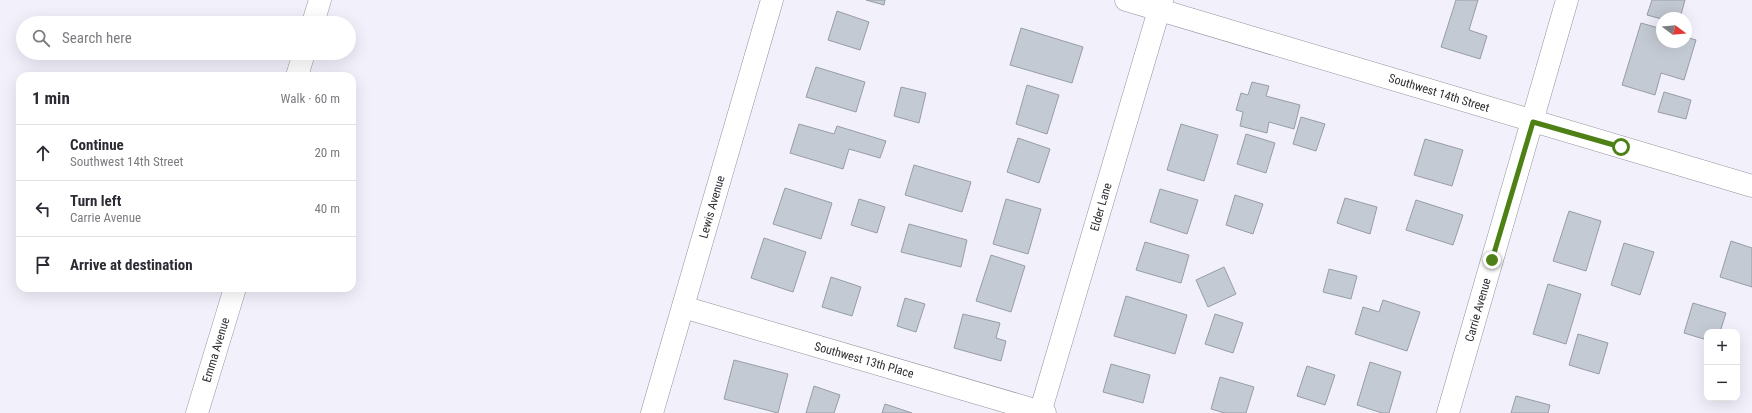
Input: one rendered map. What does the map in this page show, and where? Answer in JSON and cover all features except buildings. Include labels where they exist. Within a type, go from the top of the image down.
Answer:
[{"type":"street","points":[[315,16],[320,0]]},
{"type":"street","name":"Lewis Avenue","points":[[652,413],[772,0]]},
{"type":"street","name":"Southwest 14th Street","points":[[1126,0],[1160,5],[1533,122],[1752,186]]},
{"type":"street","name":"Carrie Avenue","points":[[1448,413],[1567,0]]},
{"type":"street","name":"Elder Lane","points":[[1041,413],[1160,5]]},
{"type":"street","points":[[299,72],[302,60]]},
{"type":"street","name":"Emma Avenue","points":[[198,413],[234,292]]},
{"type":"street","name":"Southwest 13th Place","points":[[683,307],[1041,413]]},
{"type":"route","points":[[1492,260],[1533,122],[1621,147]]}]
